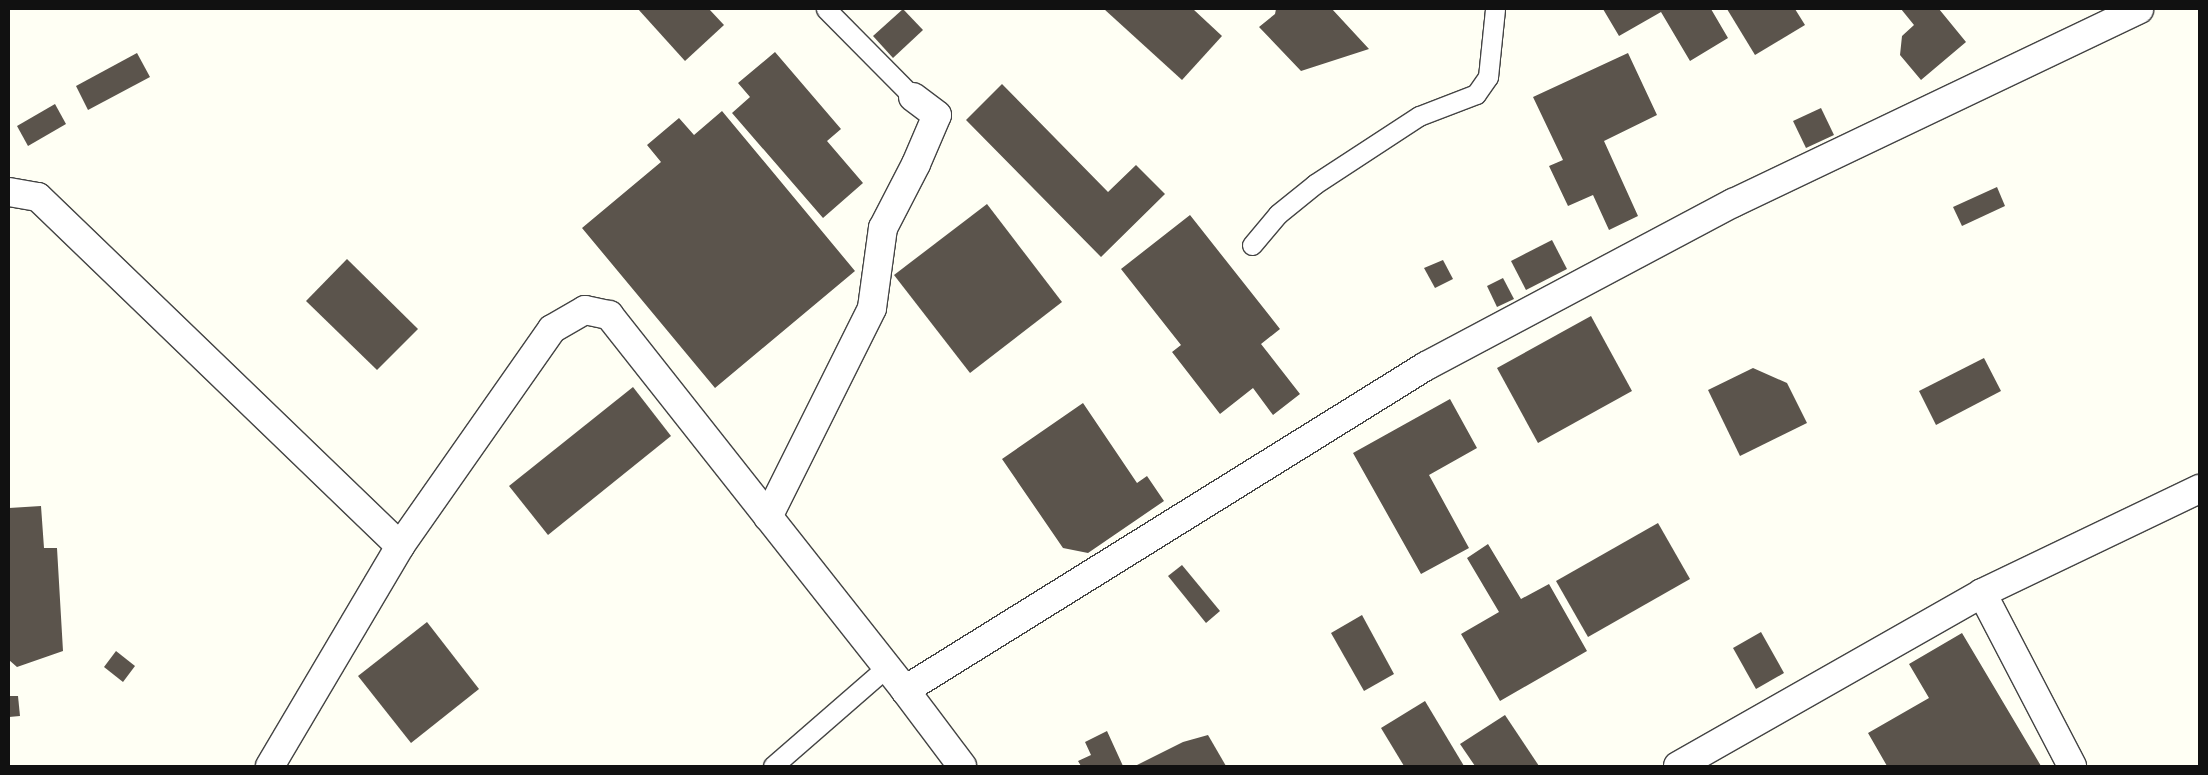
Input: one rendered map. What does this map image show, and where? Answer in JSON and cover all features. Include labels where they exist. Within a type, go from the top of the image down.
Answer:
[{"type":"street","points":[[905,690],[1426,366],[1733,203],[2139,9]]},
{"type":"street","points":[[768,517],[872,308],[883,228],[916,164],[937,115],[913,97]]},
{"type":"street","points":[[9,192],[38,197],[400,546]]},
{"type":"street","points":[[270,766],[400,546],[552,329],[585,310],[609,314],[905,690],[962,766]]},
{"type":"street","points":[[1678,766],[1982,593],[2199,489]]},
{"type":"street","points":[[1982,593],[2072,766]]},
{"type":"lane","points":[[826,9],[913,97]]},
{"type":"lane","points":[[1252,245],[1278,214],[1315,184],[1419,116],[1476,94],[1488,77],[1495,9]]},
{"type":"lane","points":[[773,766],[887,667]]},
{"type":"building","points":[[638,9],[709,9],[724,25],[685,61]]},
{"type":"building","points":[[903,9],[923,30],[893,58],[873,36]]},
{"type":"building","points":[[1104,9],[1193,9],[1222,36],[1182,80]]},
{"type":"building","points":[[1276,9],[1332,9],[1369,49],[1301,71],[1259,27],[1275,14]]},
{"type":"building","points":[[1603,9],[1711,9],[1728,38],[1690,61],[1661,12],[1619,36]]},
{"type":"building","points":[[1727,9],[1795,9],[1805,25],[1755,55]]},
{"type":"building","points":[[1901,9],[1939,9],[1966,42],[1921,80],[1900,55],[1902,36],[1914,25]]},
{"type":"building","points":[[775,52],[841,129],[827,141],[863,183],[823,218],[732,113],[750,97],[738,83]]},
{"type":"building","points":[[137,53],[150,77],[88,110],[76,86]]},
{"type":"building","points":[[1628,53],[1657,115],[1604,141],[1638,216],[1609,230],[1593,195],[1568,206],[1549,166],[1563,160],[1533,97]]},
{"type":"building","points":[[1002,84],[1108,192],[1136,165],[1165,194],[1101,257],[966,120]]},
{"type":"building","points":[[55,104],[66,124],[28,146],[17,126]]},
{"type":"building","points":[[1821,108],[1834,135],[1806,148],[1793,121]]},
{"type":"building","points":[[722,111],[855,271],[715,388],[582,228],[661,162],[647,145],[679,118],[694,135]]},
{"type":"building","points":[[1997,187],[2005,206],[1962,226],[1953,207]]},
{"type":"building","points":[[987,204],[1062,302],[970,373],[894,275]]},
{"type":"building","points":[[1190,215],[1280,329],[1261,344],[1300,394],[1273,415],[1253,388],[1220,414],[1172,352],[1181,345],[1121,269]]},
{"type":"building","points":[[1552,240],[1567,269],[1526,290],[1511,261]]},
{"type":"building","points":[[347,259],[418,329],[377,370],[306,301]]},
{"type":"building","points":[[1443,260],[1453,279],[1435,288],[1424,268]]},
{"type":"building","points":[[1503,278],[1514,299],[1497,307],[1487,286]]},
{"type":"building","points":[[1591,316],[1632,391],[1538,443],[1497,368]]},
{"type":"building","points":[[1984,358],[2001,391],[1936,425],[1919,391]]},
{"type":"building","points":[[1753,368],[1787,383],[1807,423],[1740,456],[1708,390]]},
{"type":"building","points":[[633,387],[671,436],[548,535],[509,486]]},
{"type":"building","points":[[1450,399],[1477,448],[1429,475],[1469,548],[1421,574],[1353,453]]},
{"type":"building","points":[[1083,403],[1137,483],[1147,476],[1164,501],[1088,553],[1063,548],[1002,459]]},
{"type":"building","points":[[41,506],[44,548],[57,548],[63,651],[17,667],[9,660],[9,508]]},
{"type":"building","points":[[1658,523],[1690,579],[1588,637],[1556,581]]},
{"type":"building","points":[[1488,544],[1521,599],[1549,584],[1587,651],[1500,701],[1461,634],[1499,612],[1467,558]]},
{"type":"building","points":[[1182,565],[1220,611],[1206,623],[1168,576]]},
{"type":"building","points":[[1362,615],[1394,674],[1364,691],[1331,633]]},
{"type":"building","points":[[427,622],[479,689],[411,743],[358,676]]},
{"type":"building","points":[[1761,632],[1784,673],[1756,689],[1733,648]]},
{"type":"building","points":[[1962,633],[2041,766],[1887,766],[1868,733],[1929,698],[1909,664]]},
{"type":"building","points":[[116,651],[135,666],[123,682],[104,667]]},
{"type":"building","points":[[9,696],[18,696],[20,716],[9,717]]},
{"type":"building","points":[[1425,701],[1464,766],[1404,766],[1381,728]]},
{"type":"building","points":[[1505,715],[1539,766],[1475,766],[1460,744]]},
{"type":"building","points":[[1107,731],[1123,766],[1081,766],[1078,761],[1091,755],[1085,742]]},
{"type":"building","points":[[1208,735],[1226,766],[1135,766],[1183,742]]}]
